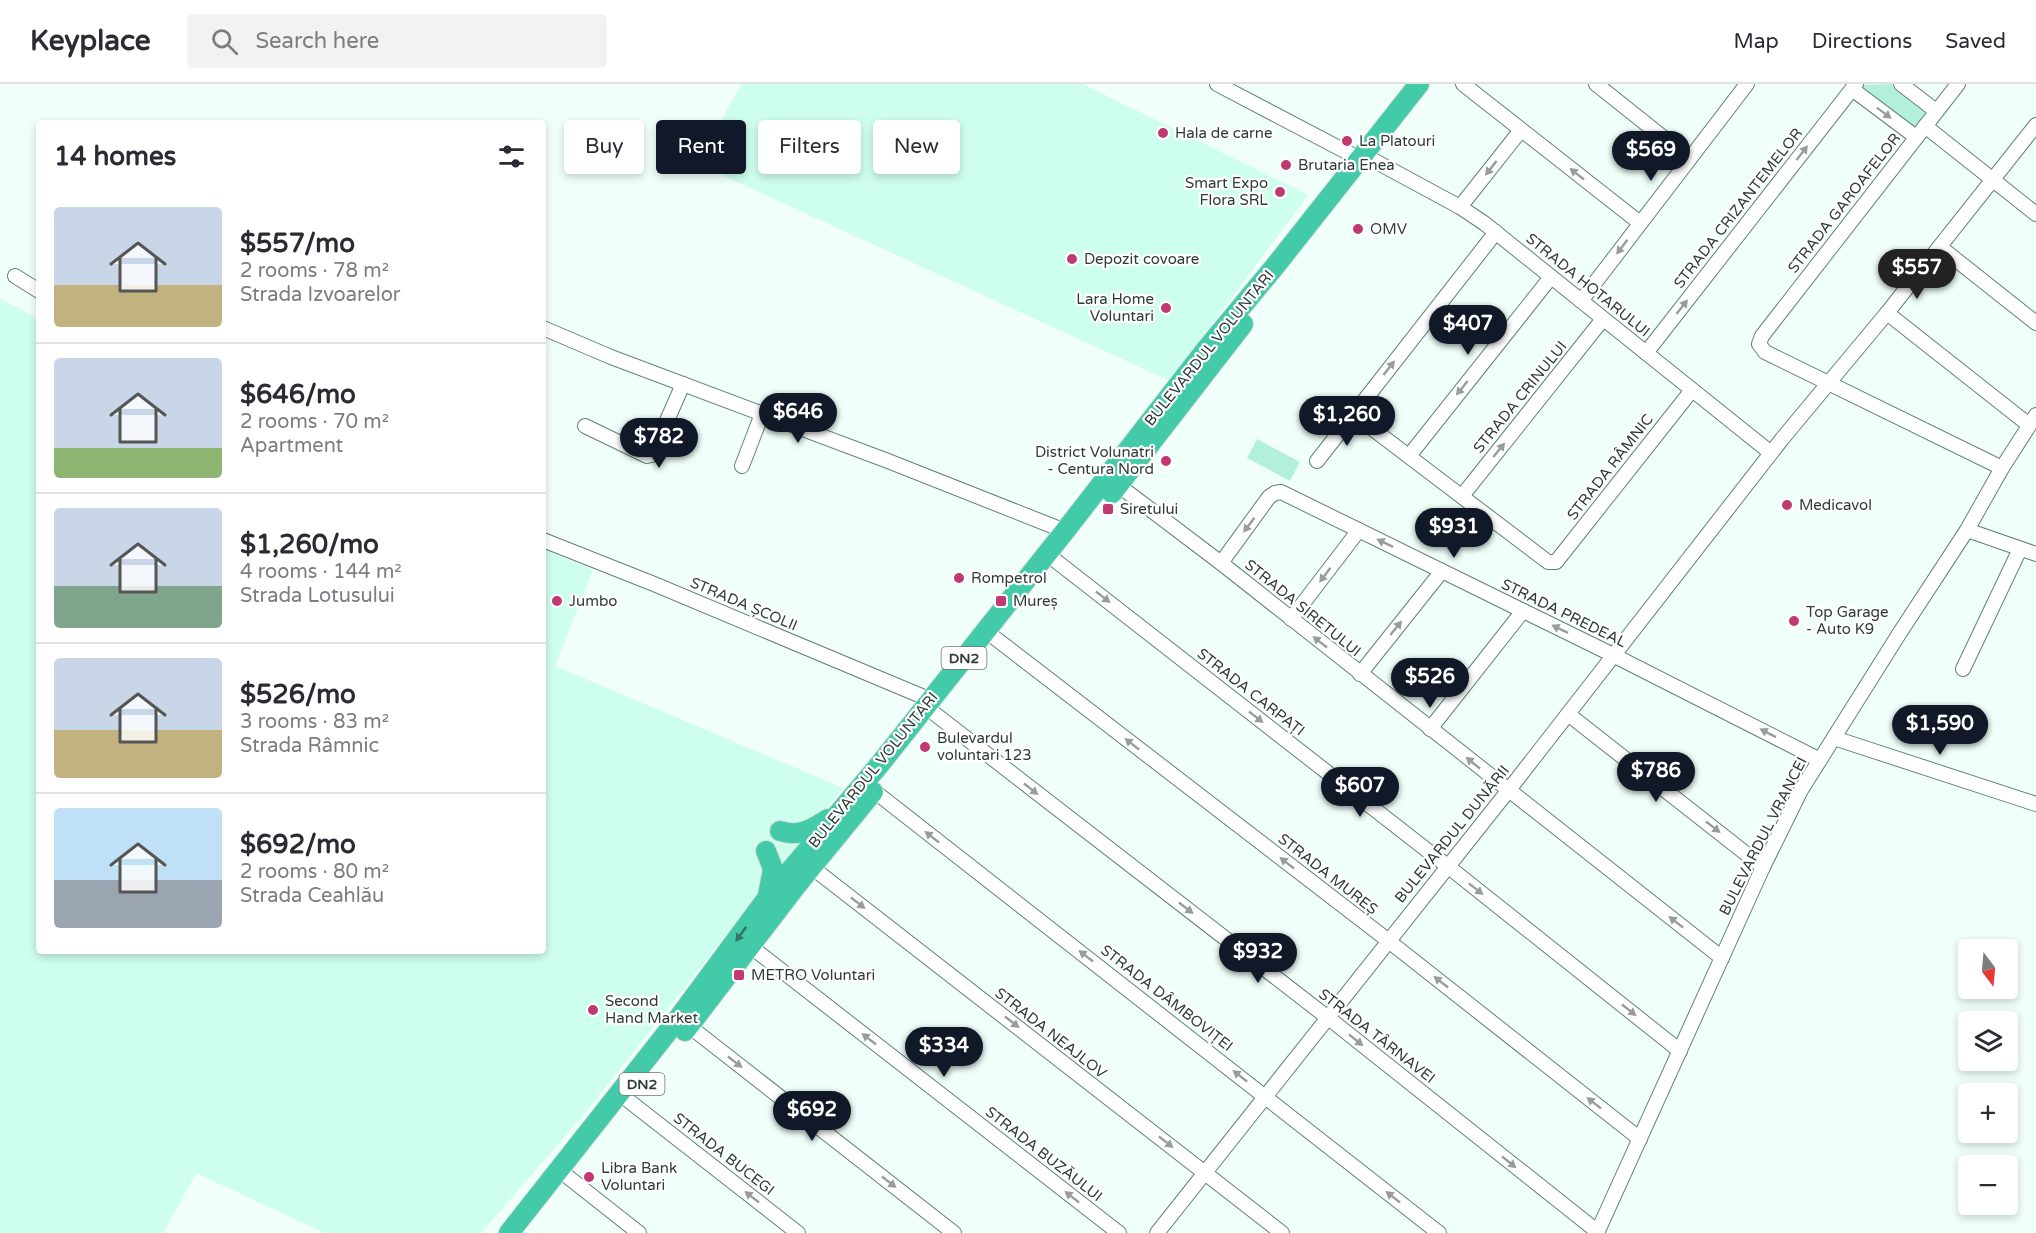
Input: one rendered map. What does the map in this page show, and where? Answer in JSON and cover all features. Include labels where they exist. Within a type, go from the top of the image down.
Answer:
[{"type":"highway","name":"BULEVARDUL VOLUNTARI","points":[[524,1233],[750,946],[838,813],[995,638],[1118,485],[1366,160],[1419,84]]},
{"type":"highway","name":"BULEVARDUL VOLUNTARI","points":[[509,1233],[663,1038],[768,897],[806,863],[874,791],[933,707],[1065,531],[1204,352],[1432,84]]},
{"type":"highway","points":[[780,831],[789,834],[802,833],[838,813]]},
{"type":"highway","points":[[766,851],[773,869],[768,897]]},
{"type":"street","name":"STRADA HOTARULUI","points":[[1217,84],[1460,207],[1496,232],[1771,453]]},
{"type":"street","points":[[1463,84],[1640,223]]},
{"type":"street","points":[[1596,84],[1689,158]]},
{"type":"street","points":[[1901,84],[1936,111]]},
{"type":"street","name":"STRADA GAROAFELOR","points":[[1828,383],[1765,352],[1759,344],[1762,336],[1958,84]]},
{"type":"street","points":[[1581,301],[1689,158],[1739,87]]},
{"type":"street","points":[[1854,87],[1916,137]]},
{"type":"street","name":"STRADA CRIZANTEMELOR","points":[[1646,353],[1854,87]]},
{"type":"street","name":"BULEVARDUL DUNĂRII","points":[[1157,1233],[1508,791],[1771,453],[1887,314],[2036,125]]},
{"type":"street","points":[[1925,126],[2036,214]]},
{"type":"street","points":[[1460,207],[1521,130]]},
{"type":"street","points":[[1317,461],[1496,232]]},
{"type":"street","points":[[1940,247],[2036,323]]},
{"type":"street","points":[[15,276],[36,289]]},
{"type":"street","points":[[1409,456],[1551,277]]},
{"type":"street","points":[[1887,314],[2032,420]]},
{"type":"street","name":"STRADA CRINULUI","points":[[1462,496],[1604,319]]},
{"type":"street","points":[[546,329],[611,357],[888,460],[1065,531]]},
{"type":"street","points":[[1828,383],[2002,468]]},
{"type":"street","points":[[585,426],[647,456],[652,455],[683,384]]},
{"type":"street","name":"STRADA RÂMNIC","points":[[1462,496],[1548,562],[1556,562],[1692,390]]},
{"type":"street","points":[[742,466],[762,414]]},
{"type":"street","points":[[1353,414],[1462,496]]},
{"type":"street","name":"BULEVARDUL VRANCEI","points":[[1598,1233],[1763,867],[1801,790],[1967,530],[2032,420]]},
{"type":"street","name":"STRADA SIRETULUI","points":[[1118,485],[1221,563],[1722,958]]},
{"type":"street","name":"STRADA PREDEAL","points":[[1221,563],[1275,493],[1281,492],[1613,655],[1820,760]]},
{"type":"street","points":[[1291,619],[1359,530]]},
{"type":"street","points":[[1967,530],[2036,554]]},
{"type":"street","name":"STRADA ȘCOLII","points":[[546,541],[654,584],[933,707]]},
{"type":"street","points":[[1964,669],[2020,549]]},
{"type":"street","name":"STRADA CARPAȚI","points":[[1056,561],[1680,1051]]},
{"type":"street","points":[[1360,674],[1442,571]]},
{"type":"street","points":[[1430,729],[1522,611]]},
{"type":"street","name":"STRADA MUREȘ","points":[[995,638],[1640,1139]]},
{"type":"street","name":"STRADA TÂRNAVEI","points":[[933,707],[1598,1233]]},
{"type":"street","points":[[1568,714],[1763,867]]},
{"type":"street","points":[[1834,738],[2036,804]]},
{"type":"street","name":"STRADA DÂMBOVIȚEI","points":[[874,791],[1439,1233]]},
{"type":"street","name":"STRADA NEAJLOV","points":[[806,863],[1282,1233]]},
{"type":"street","name":"STRADA BUZĂULUI","points":[[750,946],[1119,1233]]},
{"type":"street","points":[[689,1026],[954,1233]]},
{"type":"street","name":"STRADA BUCEGI","points":[[629,1101],[798,1233]]},
{"type":"street","points":[[568,1177],[639,1233]]},
{"type":"shaded area","points":[[742,84],[1083,84],[1308,195],[1170,381],[720,174],[746,174],[746,120],[721,120]]},
{"type":"shaded area","points":[[1891,84],[1924,108],[1925,115],[1916,125],[1910,126],[1862,91],[1861,85]]},
{"type":"shaded area","points":[[0,299],[36,317],[36,954],[546,954],[546,550],[593,570],[555,666],[843,788],[585,1113],[481,1233],[325,1233],[196,1173],[163,1233],[0,1233]]},
{"type":"shaded area","points":[[1257,439],[1300,462],[1290,481],[1247,458]]},
{"type":"place","name":"Hala de carne","points":[[1163,133]]},
{"type":"place","name":"La Platouri","points":[[1347,141]]},
{"type":"place","name":"Brutaria Enea","points":[[1286,165]]},
{"type":"place","name":"Smart Expo Flora SRL","points":[[1280,192]]},
{"type":"place","name":"OMV","points":[[1358,229]]},
{"type":"place","name":"Depozit covoare","points":[[1072,259]]},
{"type":"place","name":"Lara Home Voluntari","points":[[1166,308]]},
{"type":"place","name":"District Volunatri - Centura Nord","points":[[1166,461]]},
{"type":"place","name":"Medicavol","points":[[1787,505]]},
{"type":"place","name":"Siretului","points":[[1108,509]]},
{"type":"place","name":"Rompetrol","points":[[959,578]]},
{"type":"place","name":"Jumbo","points":[[557,601]]},
{"type":"place","name":"Mureș","points":[[1001,601]]},
{"type":"place","name":"Top Garage - Auto K9","points":[[1794,621]]},
{"type":"place","name":"Bulevardul voluntari 123","points":[[925,747]]},
{"type":"place","name":"METRO Voluntari","points":[[739,975]]},
{"type":"place","name":"Second Hand Market","points":[[593,1010]]},
{"type":"place","name":"Libra Bank Voluntari","points":[[589,1177]]}]
